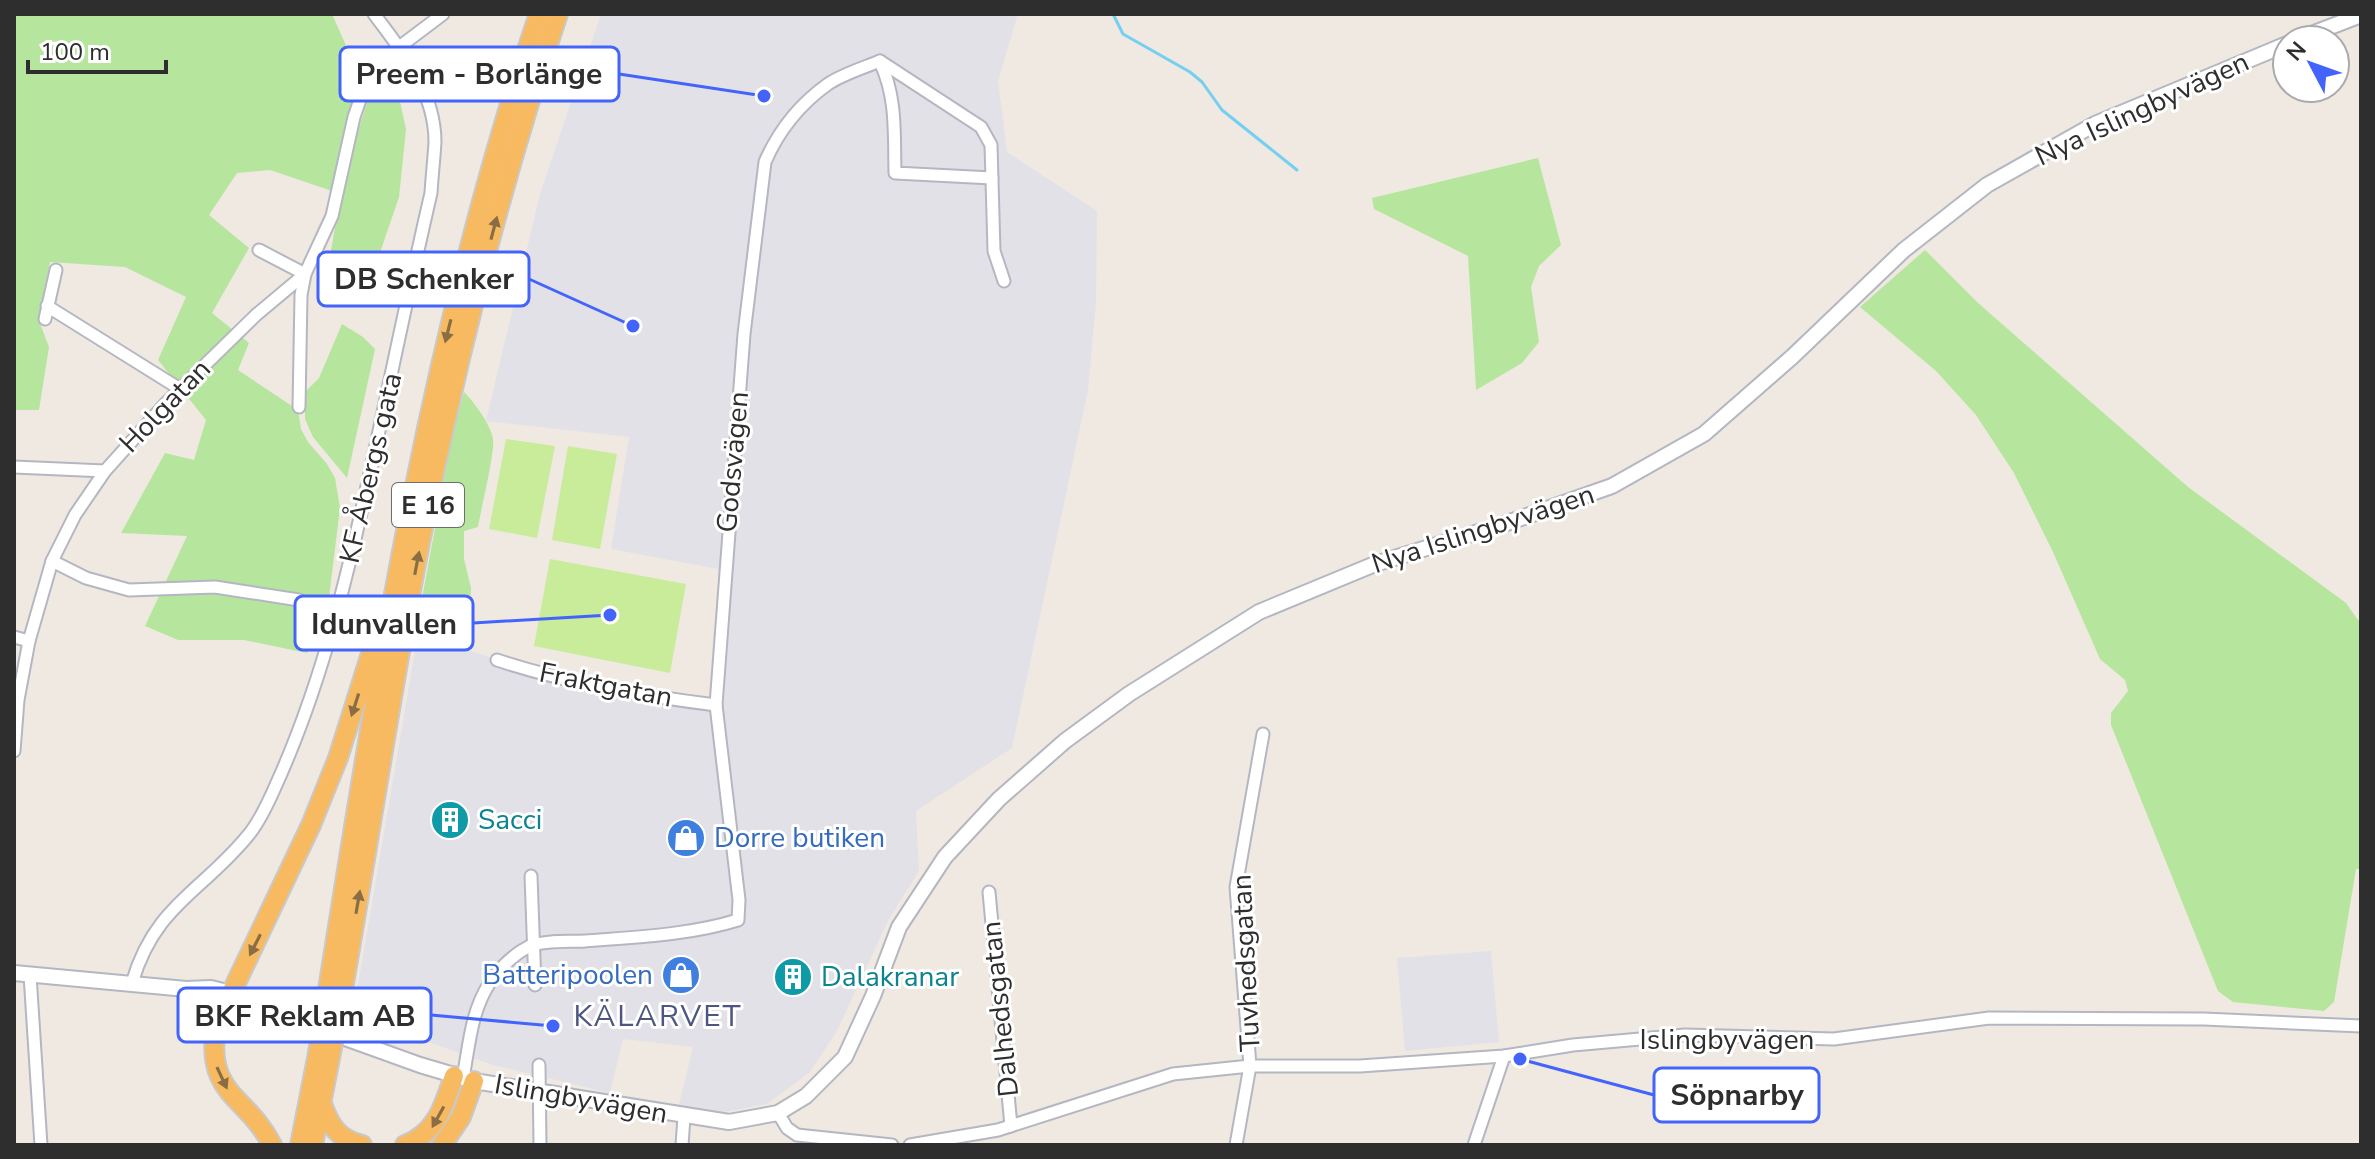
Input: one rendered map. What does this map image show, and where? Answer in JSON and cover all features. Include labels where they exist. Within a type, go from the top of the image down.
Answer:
[{"type":"highway","name":"E 16","points":[[333,1004],[395,578],[428,413],[487,180],[539,14]]},
{"type":"highway","name":"E 16","points":[[300,1145],[324,1056],[436,464],[480,278],[535,83],[558,14]]},
{"type":"highway","points":[[272,1145],[255,1120],[230,1094],[219,1075],[213,1043],[216,1025],[276,903],[322,798],[338,758],[395,578]]},
{"type":"highway","name":"E 16","points":[[313,1145],[322,1104],[324,1056]]},
{"type":"highway","points":[[405,1145],[420,1139],[434,1126],[445,1103],[464,1078]]},
{"type":"highway","points":[[442,1145],[461,1117],[464,1078]]},
{"type":"highway","points":[[322,1104],[335,1132],[352,1143],[362,1145]]},
{"type":"street","points":[[374,14],[399,46]]},
{"type":"street","name":"Holgatan","points":[[299,407],[301,295],[305,274],[332,216],[354,117],[364,88],[375,68],[443,14]]},
{"type":"street","points":[[2338,24],[2361,15]]},
{"type":"street","name":"KF Åbergs gata","points":[[132,983],[142,954],[157,927],[240,845],[260,818],[297,735],[337,614],[431,193],[435,141],[433,121],[421,83],[399,46]]},
{"type":"street","name":"Nya Islingbyvägen","points":[[778,1113],[806,1096],[845,1057],[873,996],[899,927],[945,857],[999,799],[1065,741],[1129,694],[1259,612],[1375,564],[1612,486],[1704,434],[1792,357],[1904,250],[1987,185],[2095,124],[2271,51]]},
{"type":"street","points":[[880,61],[981,127],[991,145],[994,251],[1004,281]]},
{"type":"street","points":[[880,61],[890,82],[894,111],[895,173],[992,178]]},
{"type":"street","name":"Godsvägen","points":[[532,945],[644,936],[738,920],[739,900],[716,705],[744,334],[765,162],[770,149],[798,110],[829,83],[880,61]]},
{"type":"street","points":[[259,250],[305,274]]},
{"type":"street","points":[[56,270],[46,312],[180,389]]},
{"type":"street","name":"Holgatan","points":[[14,751],[16,699],[29,641],[52,561],[75,515],[105,471],[180,389],[256,315],[305,274]]},
{"type":"street","points":[[14,467],[105,471]]},
{"type":"street","points":[[52,561],[86,578],[129,590],[215,587],[299,600]]},
{"type":"street","points":[[14,637],[29,641]]},
{"type":"street","name":"Fraktgatan","points":[[497,660],[524,669],[674,700],[716,705]]},
{"type":"street","name":"Tuvhedsgatan","points":[[1236,1145],[1250,1066],[1236,887],[1263,734]]},
{"type":"street","points":[[531,876],[535,985]]},
{"type":"street","name":"Dalhedsgatan","points":[[989,892],[1011,1126]]},
{"type":"street","points":[[464,1078],[470,1033],[490,983],[509,960],[532,945]]},
{"type":"street","name":"Islingbyvägen","points":[[14,973],[186,989],[270,1011],[464,1078],[539,1093],[729,1122],[778,1113]]},
{"type":"street","points":[[30,975],[41,1145]]},
{"type":"street","name":"Islingbyvägen","points":[[910,1145],[962,1141],[1173,1074],[1250,1066],[1360,1066],[1504,1056],[1573,1045],[1685,1035],[1834,1039],[1989,1018],[2204,1019],[2361,1026]]},
{"type":"street","points":[[1474,1145],[1504,1056]]},
{"type":"street","points":[[539,1065],[540,1145]]},
{"type":"street","points":[[778,1113],[787,1128],[797,1135],[892,1145]]},
{"type":"street","points":[[682,1145],[684,1117]]},
{"type":"shaded area","points":[[601,14],[1018,14],[998,81],[1007,152],[1097,211],[1096,302],[1088,390],[1012,748],[916,811],[919,871],[889,919],[837,1031],[810,1072],[767,1104],[719,1113],[679,1105],[693,1047],[623,1039],[610,1093],[493,1065],[353,1015],[418,633],[524,669],[715,705],[721,615],[718,569],[611,549],[629,437],[486,421],[540,194]]},
{"type":"shaded area","points":[[1491,951],[1499,1042],[1405,1051],[1397,958]]},
{"type":"green space","points":[[14,14],[332,14],[348,50],[357,94],[338,193],[270,170],[237,173],[209,215],[249,248],[212,313],[249,343],[238,370],[298,410],[301,429],[308,442],[335,478],[340,508],[329,598],[307,653],[244,640],[178,640],[145,626],[187,536],[121,533],[165,453],[194,460],[206,420],[158,360],[186,297],[125,267],[50,262],[38,318],[49,347],[39,410],[14,410]]},
{"type":"green space","points":[[377,75],[394,75],[406,129],[399,197],[370,282],[335,294],[325,287],[334,233],[352,153]]},
{"type":"green space","points":[[1538,158],[1561,245],[1539,266],[1531,287],[1539,342],[1522,363],[1476,390],[1468,256],[1374,209],[1372,198]]},
{"type":"green space","points":[[1925,250],[1977,302],[2188,487],[2346,603],[2361,621],[2361,869],[2356,869],[2334,1002],[2324,1011],[2233,1002],[2218,991],[2111,725],[2111,713],[2128,691],[2125,680],[2100,659],[2014,473],[1976,415],[1936,371],[1860,307]]},
{"type":"green space","points":[[342,324],[375,349],[347,478],[313,437],[305,419],[305,392],[319,378]]},
{"type":"green space","points":[[464,392],[489,427],[493,439],[492,456],[478,527],[464,531],[464,559],[471,588],[469,623],[435,626],[421,604],[453,430]]},
{"type":"green space","points":[[506,439],[555,446],[537,538],[489,529]]},
{"type":"green space","points":[[568,446],[617,454],[600,549],[552,540]]},
{"type":"green space","points":[[550,559],[686,584],[670,673],[534,646]]},
{"type":"waterway","points":[[1113,14],[1123,34],[1190,72],[1202,82],[1222,110],[1297,170]]},
{"type":"place","name":"Preem - Borlänge","points":[[764,96]]},
{"type":"place","name":"DB Schenker","points":[[633,326]]},
{"type":"place","name":"Idunvallen","points":[[610,615]]},
{"type":"place","name":"Sacci","points":[[450,820]]},
{"type":"place","name":"Dorre butiken","points":[[686,838]]},
{"type":"place","name":"Batteripoolen","points":[[681,975]]},
{"type":"place","name":"Dalakranar","points":[[793,977]]},
{"type":"place","name":"BKF Reklam AB","points":[[553,1026]]},
{"type":"place","name":"Söpnarby","points":[[1520,1059]]},
{"type":"district","name":"KÄLARVET","points":[[658,1016]]}]
